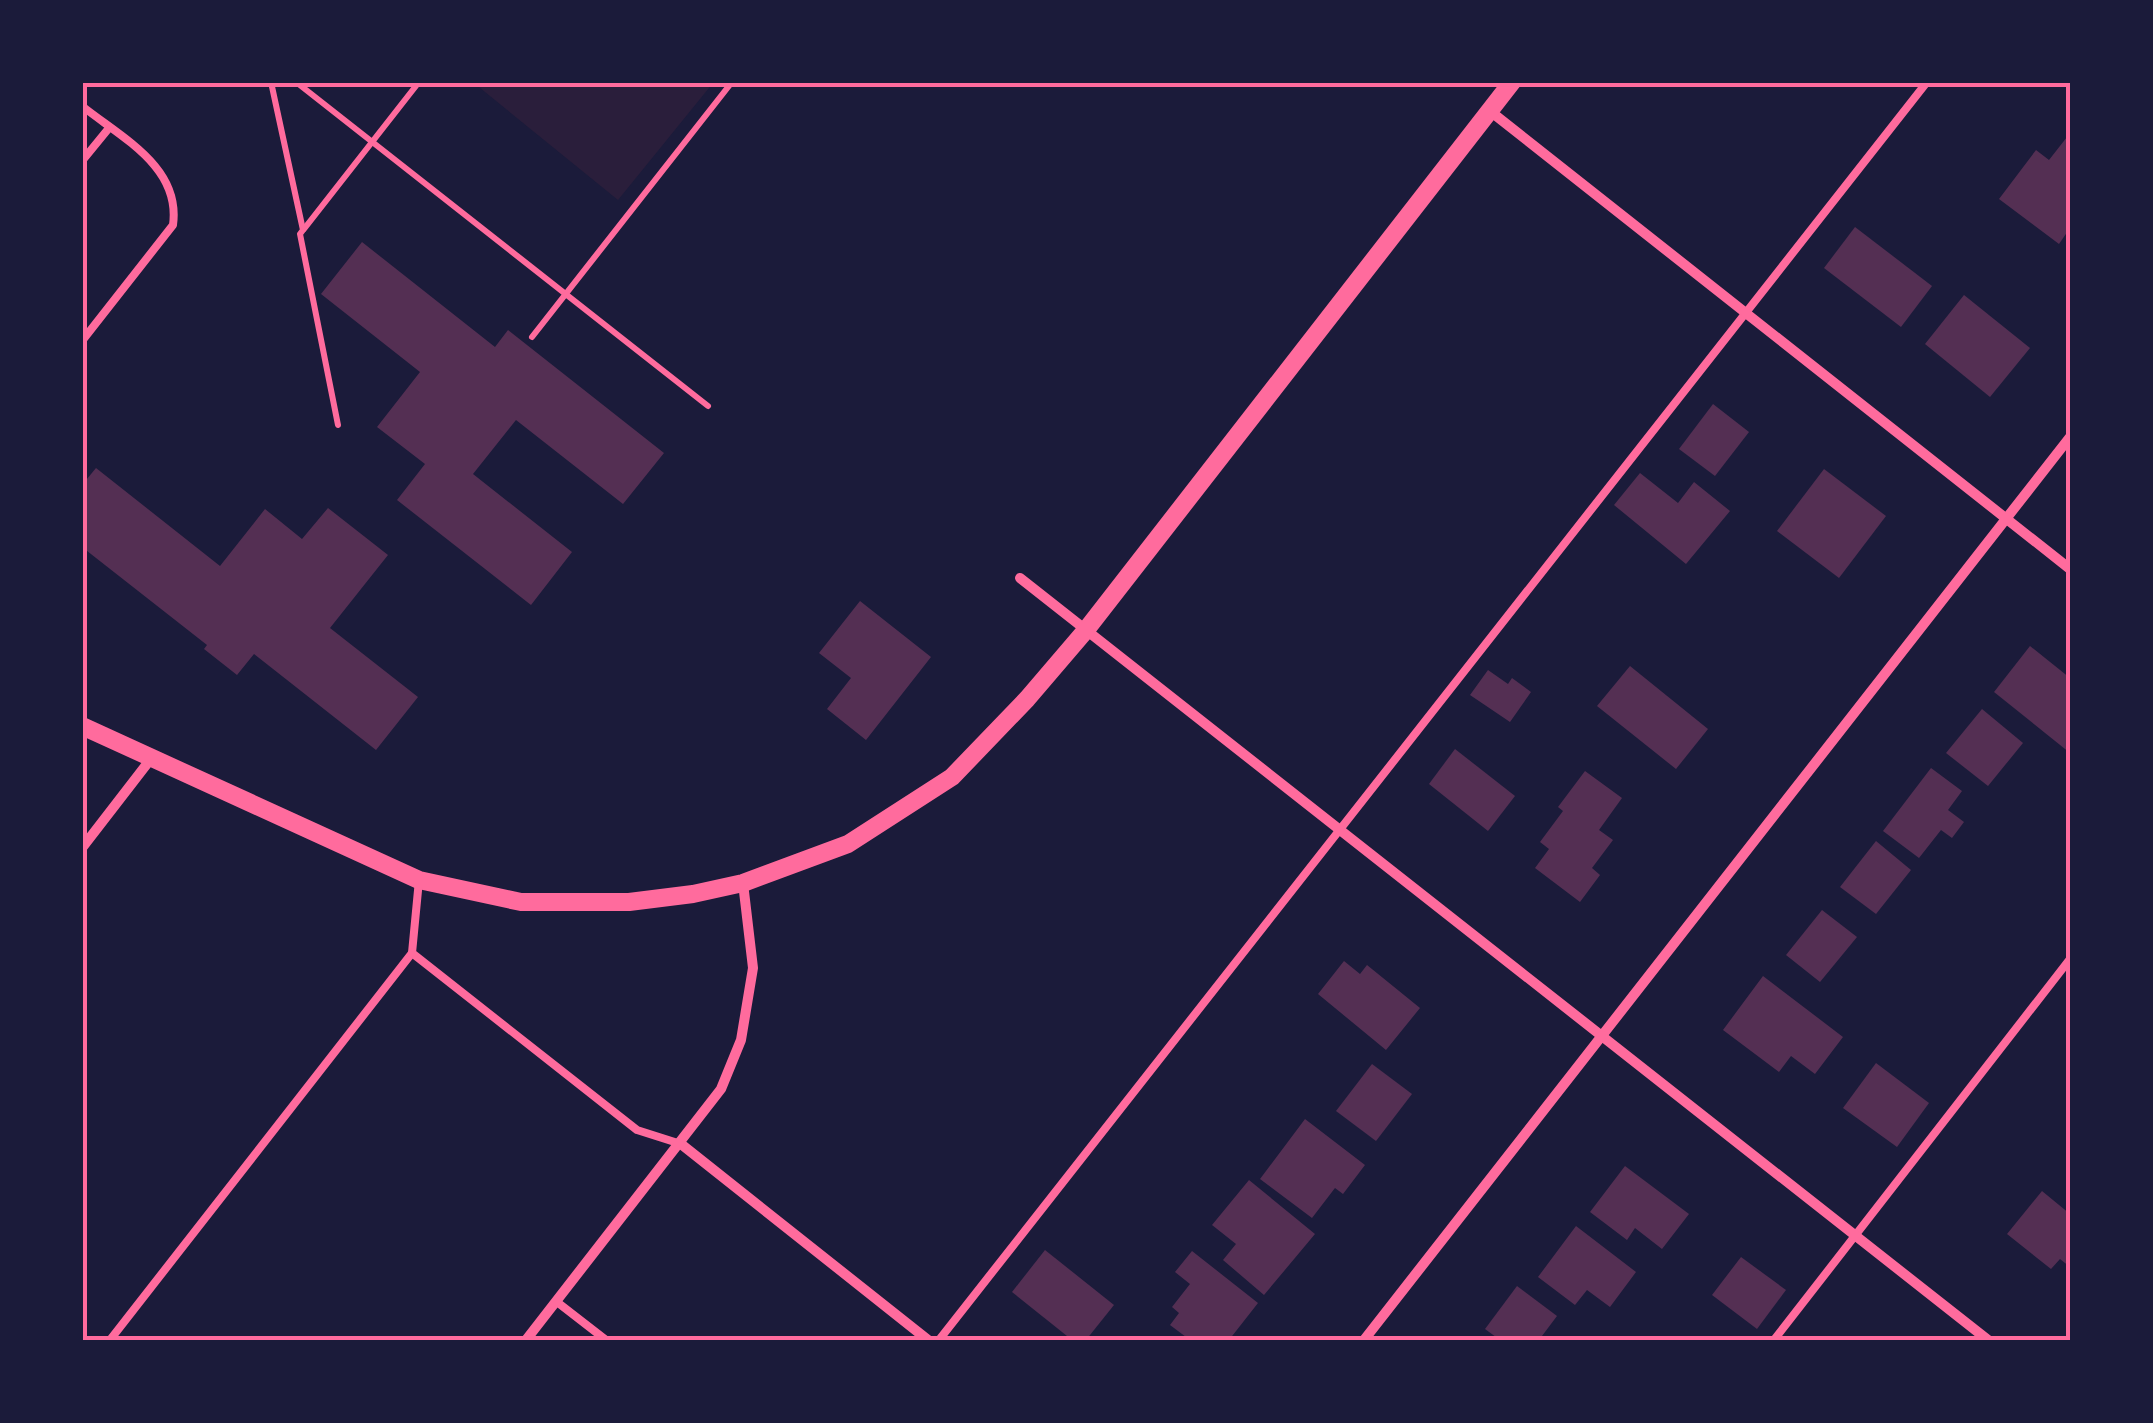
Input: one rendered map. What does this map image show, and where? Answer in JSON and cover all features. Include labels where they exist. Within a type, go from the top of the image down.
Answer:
[{"type":"street","points":[[82,726],[419,880],[521,902],[629,902],[693,894],[743,883],[848,844],[952,777],[1027,699],[1086,630],[1512,82]]},
{"type":"street","points":[[1490,110],[2070,569]]},
{"type":"street","points":[[1364,1340],[2070,437]]},
{"type":"street","points":[[1020,578],[1988,1340]]},
{"type":"street","points":[[82,848],[150,760]]},
{"type":"street","points":[[526,1340],[721,1089],[741,1040],[753,968],[743,883]]},
{"type":"street","points":[[680,1144],[928,1340]]},
{"type":"lane","points":[[938,1340],[1927,82]]},
{"type":"lane","points":[[82,106],[155,164],[170,184],[176,204],[173,225],[82,341]]},
{"type":"lane","points":[[82,161],[109,128]]},
{"type":"lane","points":[[110,1340],[412,953],[419,880]]},
{"type":"lane","points":[[412,953],[638,1130],[680,1144]]},
{"type":"lane","points":[[1774,1340],[2070,959]]},
{"type":"lane","points":[[557,1302],[606,1340]]},
{"type":"path","points":[[271,82],[304,230]]},
{"type":"path","points":[[296,82],[708,406]]},
{"type":"path","points":[[338,425],[300,234],[419,82]]},
{"type":"path","points":[[532,337],[732,82]]},
{"type":"shaded area","points":[[474,83],[713,83],[618,200]]},
{"type":"building","points":[[2067,137],[2070,228],[2059,244],[1999,199],[2036,150],[2049,160]]},
{"type":"building","points":[[1855,227],[1932,286],[1901,327],[1824,268]]},
{"type":"building","points":[[362,242],[495,347],[508,330],[664,453],[623,504],[516,420],[473,474],[572,552],[531,605],[397,500],[425,464],[377,427],[420,372],[321,294]]},
{"type":"building","points":[[1964,295],[2030,348],[1990,397],[1925,344]]},
{"type":"building","points":[[1713,404],[1749,432],[1715,476],[1679,449]]},
{"type":"building","points":[[96,468],[220,566],[265,509],[302,539],[328,508],[388,555],[330,628],[418,697],[376,750],[254,654],[237,675],[204,649],[207,645],[82,547],[82,485]]},
{"type":"building","points":[[1824,469],[1886,516],[1839,578],[1777,531]]},
{"type":"building","points":[[1640,473],[1678,503],[1694,482],[1730,511],[1686,564],[1614,505]]},
{"type":"building","points":[[860,601],[931,657],[866,740],[827,709],[851,678],[819,653]]},
{"type":"building","points":[[2030,646],[2070,678],[2070,753],[1994,692]]},
{"type":"building","points":[[1630,666],[1708,729],[1676,769],[1597,706]]},
{"type":"building","points":[[1488,670],[1508,684],[1512,678],[1531,692],[1510,722],[1470,695]]},
{"type":"building","points":[[1982,709],[2023,743],[1988,786],[1946,753]]},
{"type":"building","points":[[1455,749],[1515,796],[1488,831],[1429,784]]},
{"type":"building","points":[[1931,768],[1962,791],[1948,810],[1964,822],[1952,838],[1941,830],[1919,858],[1883,831]]},
{"type":"building","points":[[1585,771],[1622,798],[1599,830],[1613,840],[1592,868],[1600,875],[1580,902],[1535,868],[1549,849],[1540,842],[1563,811],[1558,807]]},
{"type":"building","points":[[1876,841],[1911,870],[1876,914],[1840,887]]},
{"type":"building","points":[[1822,910],[1857,937],[1820,982],[1786,955]]},
{"type":"building","points":[[1344,961],[1360,974],[1367,965],[1420,1008],[1386,1050],[1318,994]]},
{"type":"building","points":[[1763,976],[1843,1037],[1815,1074],[1791,1056],[1779,1072],[1723,1030]]},
{"type":"building","points":[[1876,1063],[1929,1103],[1897,1147],[1843,1108]]},
{"type":"building","points":[[1372,1064],[1412,1094],[1376,1141],[1336,1111]]},
{"type":"building","points":[[1305,1119],[1365,1165],[1343,1194],[1335,1188],[1312,1218],[1260,1179]]},
{"type":"building","points":[[1625,1166],[1689,1214],[1662,1249],[1635,1228],[1627,1240],[1590,1212]]},
{"type":"building","points":[[1249,1180],[1315,1234],[1264,1295],[1223,1260],[1236,1244],[1212,1225]]},
{"type":"building","points":[[2042,1191],[2070,1214],[2070,1267],[2060,1259],[2051,1269],[2007,1234]]},
{"type":"building","points":[[1576,1226],[1636,1272],[1610,1307],[1587,1290],[1575,1305],[1538,1277]]},
{"type":"building","points":[[1045,1250],[1114,1305],[1086,1340],[1072,1340],[1012,1292]]},
{"type":"building","points":[[1192,1251],[1258,1303],[1229,1340],[1190,1340],[1170,1325],[1179,1313],[1172,1307],[1190,1284],[1175,1272]]},
{"type":"building","points":[[1741,1257],[1786,1290],[1757,1329],[1712,1295]]},
{"type":"building","points":[[1517,1286],[1557,1316],[1539,1340],[1500,1340],[1485,1329]]}]
